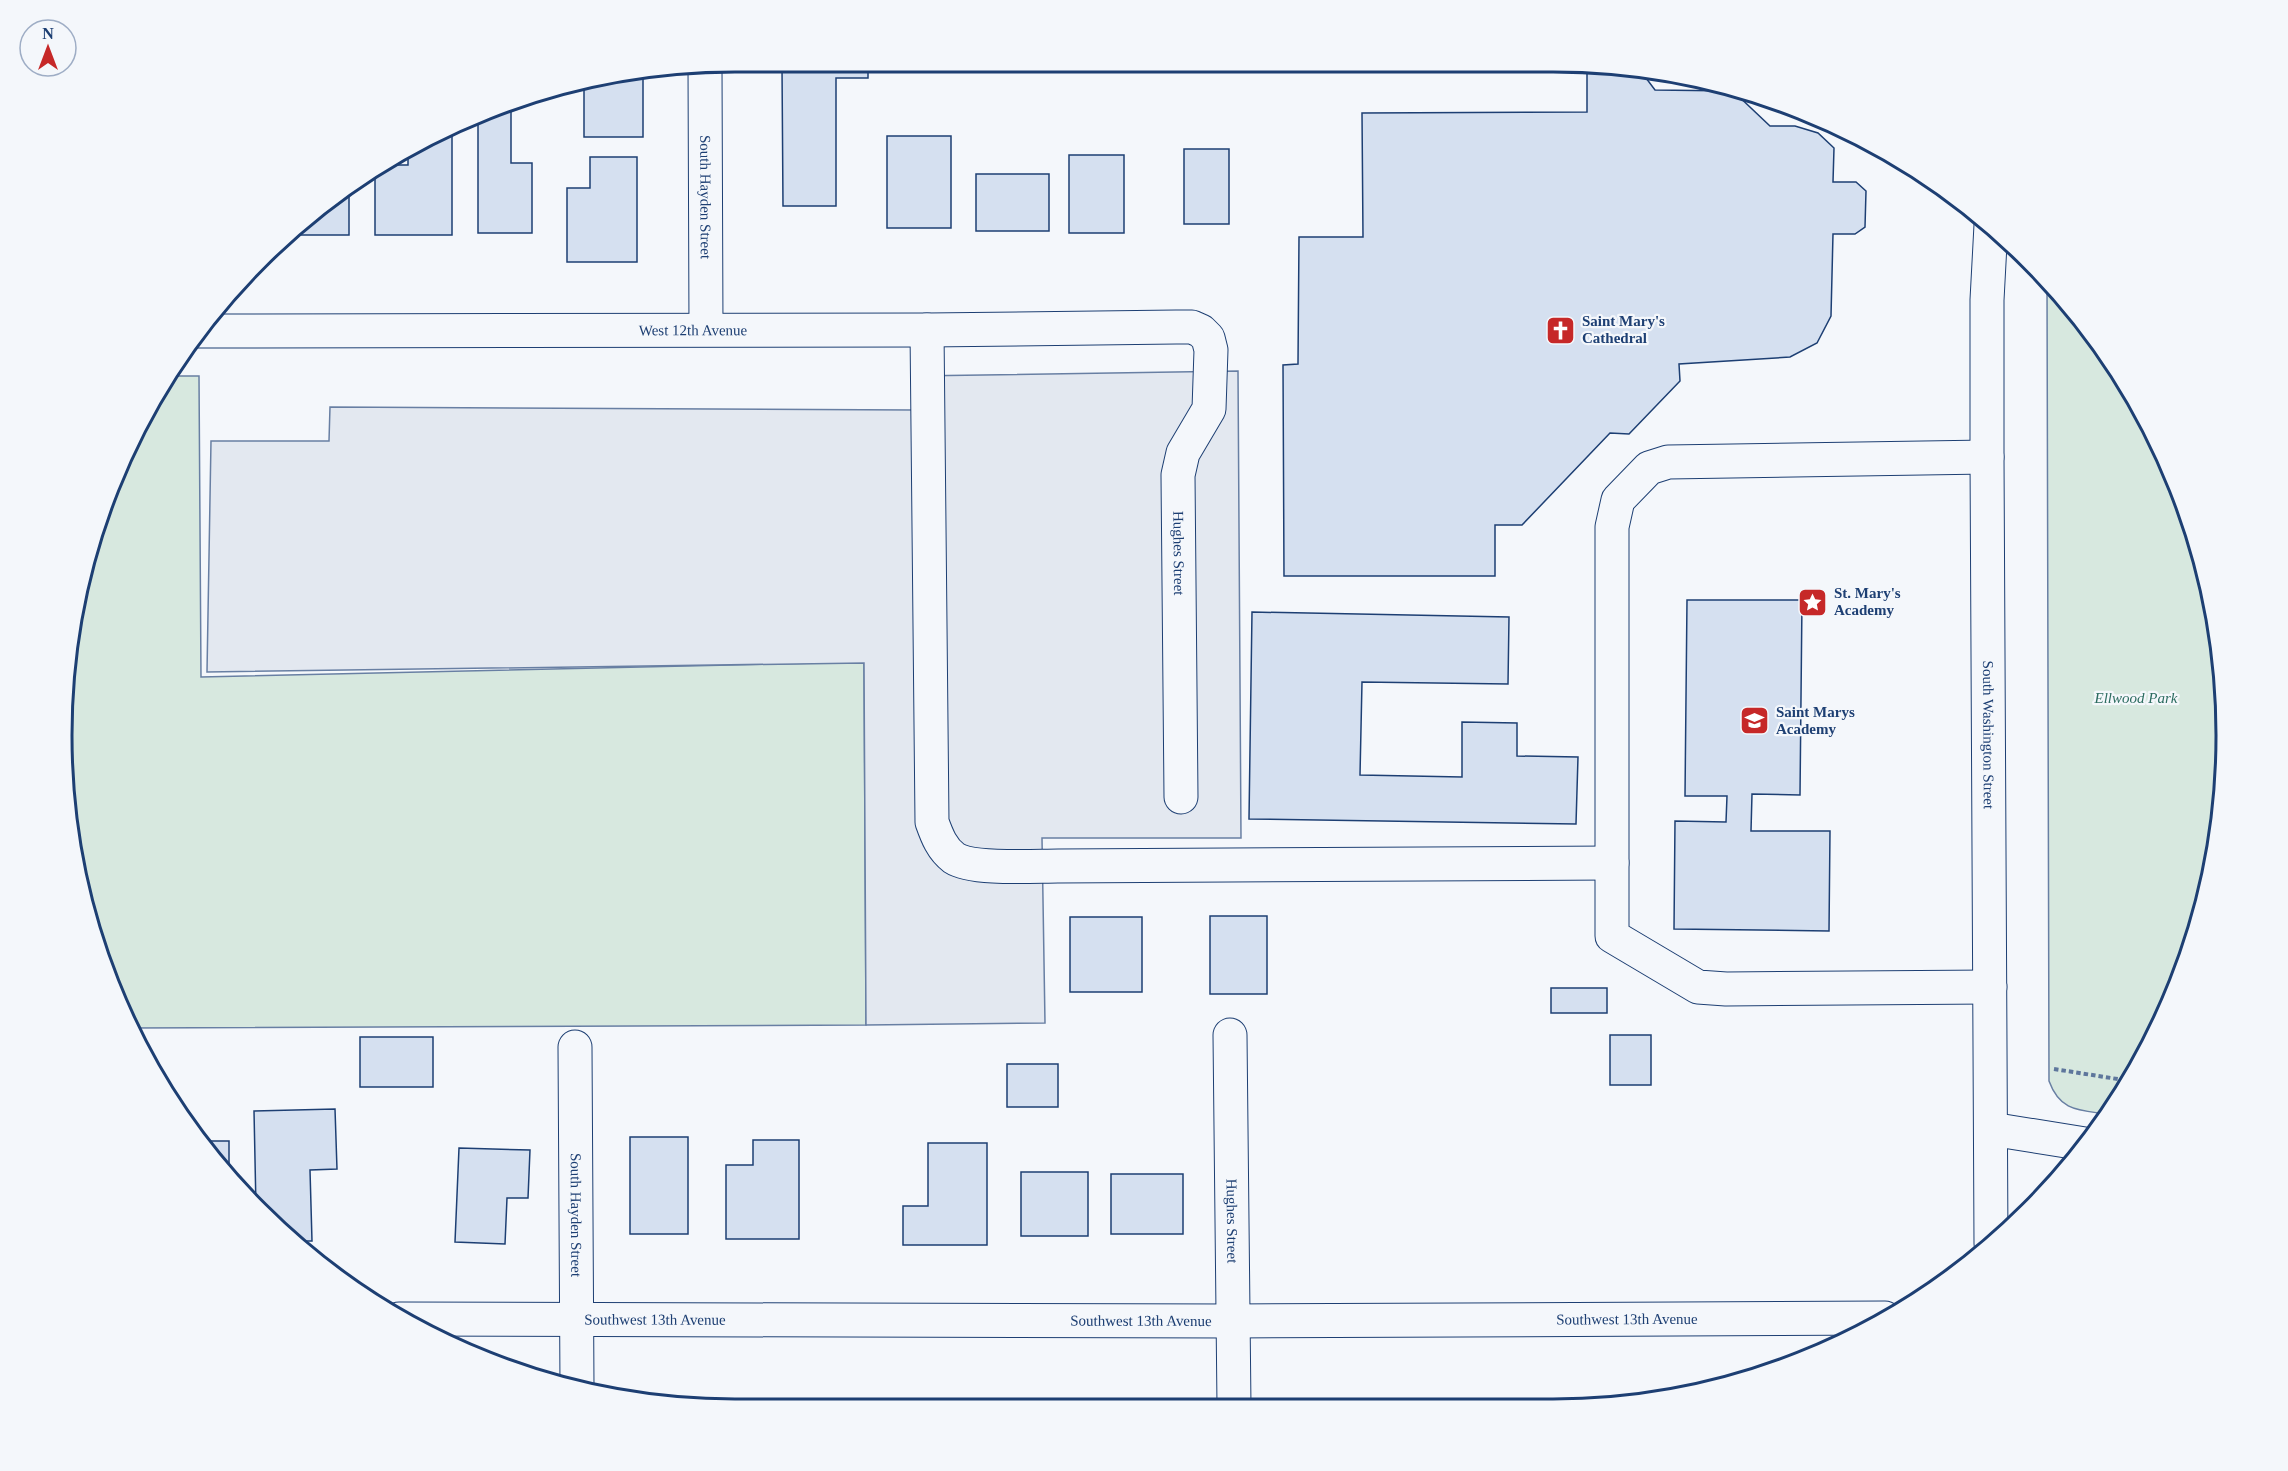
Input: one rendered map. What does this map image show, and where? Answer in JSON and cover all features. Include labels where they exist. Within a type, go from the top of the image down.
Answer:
[{"type":"street","name":"South Hayden Street","points":[[705,73],[706,329]]},
{"type":"street","name":"South Washington Street","points":[[1990,237],[1987,300],[1987,457],[1991,1233]]},
{"type":"street","name":"West 12th Avenue","points":[[210,331],[927,330],[1192,327]]},
{"type":"street","name":"Hughes Street","points":[[1181,797],[1178,475],[1183,453],[1209,409],[1211,396],[1211,350],[1208,338],[1201,331],[1192,327]]},
{"type":"street","points":[[927,330],[932,822],[940,843],[956,859],[981,865],[1047,866],[1612,863]]},
{"type":"street","points":[[1987,457],[1668,462],[1649,468],[1618,500],[1612,527],[1612,936],[1698,987],[1726,989],[1990,987]]},
{"type":"street","name":"Hughes Street","points":[[1230,1035],[1234,1399]]},
{"type":"street","name":"South Hayden Street","points":[[575,1047],[577,1379]]},
{"type":"street","points":[[1991,1129],[2076,1143]]},
{"type":"street","name":"Southwest 13th Avenue","points":[[420,1319],[1233,1321],[1869,1318]]},
{"type":"path","points":[[2054,1068],[2119,1079]]},
{"type":"green space","name":"Ellwood Park","points":[[2047,294],[2079,332],[2127,404],[2148,442],[2181,522],[2203,606],[2215,692],[2216,736],[2215,779],[2203,865],[2181,949],[2148,1029],[2098,1113],[2079,1110],[2064,1104],[2053,1091],[2049,1081]]},
{"type":"green space","points":[[178,376],[199,376],[201,677],[864,662],[866,1025],[140,1028],[107,949],[85,865],[73,779],[73,692],[85,606],[107,522],[140,442]]},
{"type":"shaded area","points":[[1238,371],[1241,838],[1042,838],[1045,1023],[866,1025],[864,663],[207,672],[211,441],[329,441],[330,407],[913,410],[913,376]]},
{"type":"building","points":[[782,72],[868,72],[868,78],[836,78],[836,206],[783,206]]},
{"type":"building","name":"Saint Mary's Cathedral","points":[[1587,73],[1639,78],[1647,79],[1655,90],[1706,91],[1743,100],[1770,126],[1795,126],[1818,133],[1834,148],[1833,182],[1856,182],[1866,191],[1865,227],[1855,234],[1833,234],[1831,316],[1817,343],[1790,357],[1679,364],[1680,381],[1629,434],[1610,433],[1522,525],[1495,525],[1495,576],[1284,576],[1283,365],[1298,364],[1299,237],[1363,237],[1362,113],[1587,112]]},
{"type":"building","points":[[643,79],[643,137],[584,137],[584,90]]},
{"type":"building","points":[[511,111],[511,163],[532,163],[532,233],[478,233],[478,125]]},
{"type":"building","points":[[452,136],[452,235],[375,235],[375,179],[398,165],[408,165],[408,159]]},
{"type":"building","points":[[887,136],[951,136],[951,228],[887,228]]},
{"type":"building","points":[[1184,149],[1229,149],[1229,224],[1184,224]]},
{"type":"building","points":[[1069,155],[1124,155],[1124,233],[1069,233]]},
{"type":"building","points":[[590,157],[637,157],[637,262],[567,262],[567,188],[590,188]]},
{"type":"building","points":[[976,174],[1049,174],[1049,231],[976,231]]},
{"type":"building","points":[[349,197],[349,235],[300,235]]},
{"type":"building","points":[[1687,600],[1802,600],[1800,795],[1752,794],[1751,831],[1830,831],[1829,931],[1674,929],[1675,821],[1726,822],[1727,796],[1685,796]]},
{"type":"building","points":[[1252,612],[1509,617],[1508,684],[1362,682],[1360,775],[1462,777],[1462,722],[1517,723],[1517,756],[1578,757],[1576,824],[1249,819]]},
{"type":"building","points":[[1210,916],[1267,916],[1267,994],[1210,994]]},
{"type":"building","points":[[1070,917],[1142,917],[1142,992],[1070,992]]},
{"type":"building","points":[[1551,988],[1607,988],[1607,1013],[1551,1013]]},
{"type":"building","points":[[1610,1035],[1651,1035],[1651,1085],[1610,1085]]},
{"type":"building","points":[[360,1037],[433,1037],[433,1087],[360,1087]]},
{"type":"building","points":[[1007,1064],[1058,1064],[1058,1107],[1007,1107]]},
{"type":"building","points":[[335,1109],[337,1169],[310,1170],[312,1241],[306,1241],[298,1234],[256,1194],[254,1111]]},
{"type":"building","points":[[630,1137],[688,1137],[688,1234],[630,1234]]},
{"type":"building","points":[[753,1140],[799,1140],[799,1239],[726,1239],[726,1165],[753,1165]]},
{"type":"building","points":[[211,1141],[229,1141],[229,1163]]},
{"type":"building","points":[[928,1143],[987,1143],[987,1245],[903,1245],[903,1206],[928,1206]]},
{"type":"building","points":[[459,1148],[530,1150],[528,1198],[507,1198],[505,1244],[455,1242]]},
{"type":"building","points":[[1021,1172],[1088,1172],[1088,1236],[1021,1236]]},
{"type":"building","points":[[1111,1174],[1183,1174],[1183,1234],[1111,1234]]},
{"type":"place","name":"Saint Mary's Cathedral","points":[[1561,330]]},
{"type":"place","name":"St. Mary's Academy","points":[[1813,602]]},
{"type":"place","name":"Saint Marys Academy","points":[[1755,721]]}]
